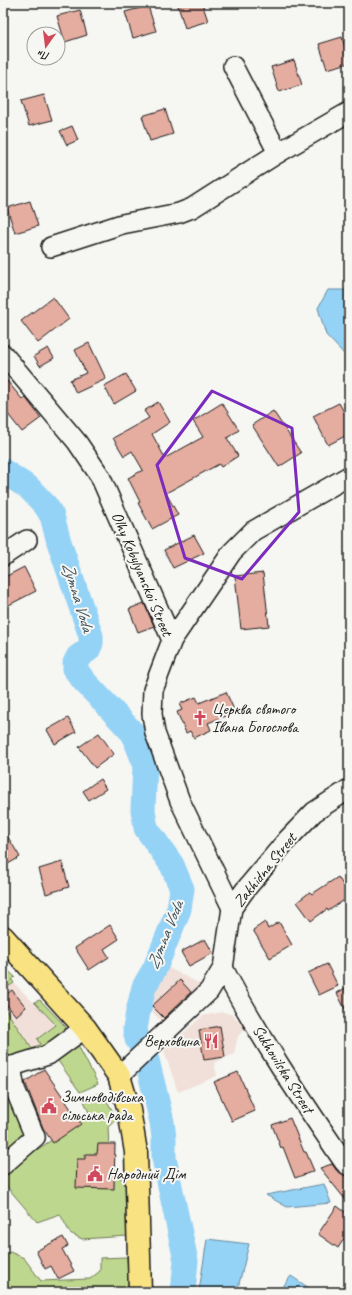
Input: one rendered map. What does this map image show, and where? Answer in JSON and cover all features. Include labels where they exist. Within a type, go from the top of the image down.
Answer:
[{"type":"main road","points":[[3,937],[85,1028],[119,1076],[129,1110],[136,1152],[140,1292]]},
{"type":"street","points":[[234,66],[278,152]]},
{"type":"street","points":[[51,247],[122,224],[179,213],[204,200],[278,152],[349,112]]},
{"type":"street","name":"Olhy Kobylyanskoi Street","points":[[3,354],[77,442],[100,476],[172,640],[153,690],[152,714],[155,732],[180,801],[232,908]]},
{"type":"street","points":[[172,640],[232,552],[253,531],[349,476]]},
{"type":"street","points":[[3,556],[27,540]]},
{"type":"street","name":"Zakhidna Street","points":[[119,1076],[209,991],[223,968],[232,908],[245,890],[287,840],[314,812],[349,789]]},
{"type":"street","name":"Sukhovilska Street","points":[[223,968],[242,1005],[304,1104],[344,1162],[349,1166]]},
{"type":"street","points":[[3,1165],[35,1137],[5,1068],[48,1055],[85,1028]]},
{"type":"highlighted area","points":[[212,391],[292,428],[299,512],[242,579],[185,558],[157,465]]},
{"type":"shaded area","points":[[165,966],[200,984],[191,999],[166,1025],[144,1005]]},
{"type":"shaded area","points":[[14,983],[56,1025],[37,1038],[41,1044],[32,1049],[3,1006],[3,990]]},
{"type":"shaded area","points":[[223,1012],[233,1015],[246,1028],[238,1036],[234,1054],[214,1063],[217,1076],[178,1092],[164,1051],[202,1016]]},
{"type":"green space","points":[[3,966],[15,977],[12,980],[14,983],[3,990]]},
{"type":"green space","points":[[40,1000],[65,1026],[65,1034],[42,1049],[3,1061],[3,1006],[32,1049],[40,1044],[37,1039],[56,1025],[34,1002]]},
{"type":"green space","points":[[78,1045],[98,1084],[80,1092],[56,1058]]},
{"type":"green space","points":[[3,1075],[26,1129],[25,1142],[3,1150]]},
{"type":"green space","points":[[102,1092],[117,1119],[108,1127],[109,1149],[92,1178],[122,1178],[122,1174],[127,1174],[127,1236],[82,1239],[70,1233],[60,1214],[37,1222],[3,1182],[3,1170],[33,1146],[35,1151],[90,1115],[84,1101]]},
{"type":"green space","points":[[10,1252],[24,1258],[41,1281],[90,1279],[100,1271],[100,1258],[127,1257],[129,1275],[128,1292],[3,1292],[3,1254],[4,1255]]},
{"type":"water","points":[[328,290],[349,290],[349,358],[326,335],[318,308]]},
{"type":"water","points":[[324,1184],[331,1203],[287,1207],[266,1195]]},
{"type":"water","points":[[207,1239],[249,1244],[237,1292],[199,1291]]},
{"type":"water","points":[[291,1276],[315,1292],[279,1292]]},
{"type":"building","points":[[177,3],[202,3],[208,21],[185,28]]},
{"type":"building","points":[[148,6],[156,31],[133,38],[125,12]]},
{"type":"building","points":[[80,10],[87,35],[66,42],[66,26],[60,26],[57,16]]},
{"type":"building","points":[[342,37],[349,63],[327,69],[319,44]]},
{"type":"building","points":[[294,60],[302,85],[279,92],[271,67]]},
{"type":"building","points":[[44,95],[52,120],[29,126],[21,101]]},
{"type":"building","points":[[165,109],[173,134],[150,141],[142,116]]},
{"type":"building","points":[[72,126],[78,140],[67,145],[60,131]]},
{"type":"building","points":[[30,201],[38,226],[15,233],[7,208]]},
{"type":"building","points":[[53,297],[69,319],[38,343],[21,321]]},
{"type":"building","points":[[89,343],[106,379],[76,393],[70,380],[86,373],[75,350]]},
{"type":"building","points":[[48,348],[54,358],[40,366],[34,356]]},
{"type":"building","points":[[126,374],[136,391],[114,404],[104,386]]},
{"type":"building","points":[[3,376],[22,399],[25,397],[41,418],[22,432],[3,408]]},
{"type":"building","points":[[158,402],[170,422],[152,434],[165,458],[203,437],[193,421],[222,403],[239,430],[227,438],[238,456],[221,467],[219,464],[166,493],[178,515],[152,529],[138,503],[140,502],[128,478],[143,470],[132,451],[124,456],[113,438],[149,418],[144,411]]},
{"type":"building","points":[[339,403],[349,421],[349,434],[328,445],[313,416]]},
{"type":"building","points":[[273,411],[301,453],[279,467],[252,425]]},
{"type":"building","points":[[194,535],[204,553],[173,568],[164,550]]},
{"type":"building","points":[[24,567],[36,591],[3,608],[3,578]]},
{"type":"building","points":[[263,573],[269,626],[241,629],[235,576]]},
{"type":"building","points":[[144,603],[154,626],[138,632],[129,609]]},
{"type":"building","name":"Церква святого Івана Богослова","points":[[226,692],[235,712],[208,723],[211,730],[194,738],[190,731],[186,733],[177,712],[182,710],[179,704],[196,697],[199,703]]},
{"type":"building","points":[[68,718],[76,732],[55,744],[47,730]]},
{"type":"building","points":[[99,733],[114,754],[95,768],[79,747]]},
{"type":"building","points":[[100,779],[106,789],[89,800],[83,791]]},
{"type":"building","points":[[3,829],[20,857],[3,867]]},
{"type":"building","points":[[62,862],[69,887],[46,894],[39,869]]},
{"type":"building","points":[[338,877],[349,894],[349,897],[328,911],[327,909],[311,921],[297,902],[310,892],[312,894]]},
{"type":"building","points":[[265,922],[268,929],[279,922],[292,945],[270,958],[253,930]]},
{"type":"building","points":[[110,925],[119,939],[104,949],[109,957],[89,970],[75,948]]},
{"type":"building","points":[[205,939],[213,953],[189,966],[181,952]]},
{"type":"building","points":[[327,964],[338,986],[319,995],[308,973]]},
{"type":"building","points":[[180,980],[191,992],[164,1018],[152,1006]]},
{"type":"building","points":[[349,986],[349,1017],[337,993]]},
{"type":"building","points":[[12,990],[26,1007],[16,1016],[3,1000],[3,997]]},
{"type":"building","points":[[220,1026],[225,1057],[204,1060],[199,1030]]},
{"type":"building","name":"Зимноводівська сільська рада","points":[[44,1069],[81,1124],[53,1143],[43,1128],[25,1082]]},
{"type":"building","points":[[238,1072],[255,1111],[232,1121],[214,1082]]},
{"type":"building","points":[[290,1118],[304,1152],[306,1152],[314,1171],[295,1178],[283,1147],[281,1148],[272,1125]]},
{"type":"building","name":"Народний Дім","points":[[98,1144],[115,1144],[114,1189],[76,1188],[77,1159],[85,1159],[85,1154],[97,1154]]},
{"type":"building","points":[[332,1164],[337,1171],[349,1178],[349,1204],[320,1168]]},
{"type":"building","points":[[337,1206],[349,1215],[349,1231],[338,1248],[318,1234]]},
{"type":"building","points":[[63,1237],[68,1246],[62,1249],[74,1271],[58,1279],[51,1266],[45,1269],[36,1251]]},
{"type":"waterway","name":"Zymna Voda","points":[[3,471],[29,488],[46,506],[52,516],[59,542],[91,636],[91,643],[88,650],[78,657],[75,663],[75,669],[84,681],[133,733],[145,764],[143,810],[146,828],[172,865],[182,889],[179,909],[155,968],[144,987],[135,1029],[137,1039],[145,1052],[162,1122],[164,1158],[186,1261],[183,1292]]},
{"type":"place","name":"Церква святого Івана Богослова","points":[[200,718]]},
{"type":"place","name":"Верховина","points":[[211,1041]]},
{"type":"place","name":"Зимноводівська сільська рада","points":[[49,1106]]},
{"type":"place","name":"Народний Дім","points":[[95,1174]]}]
